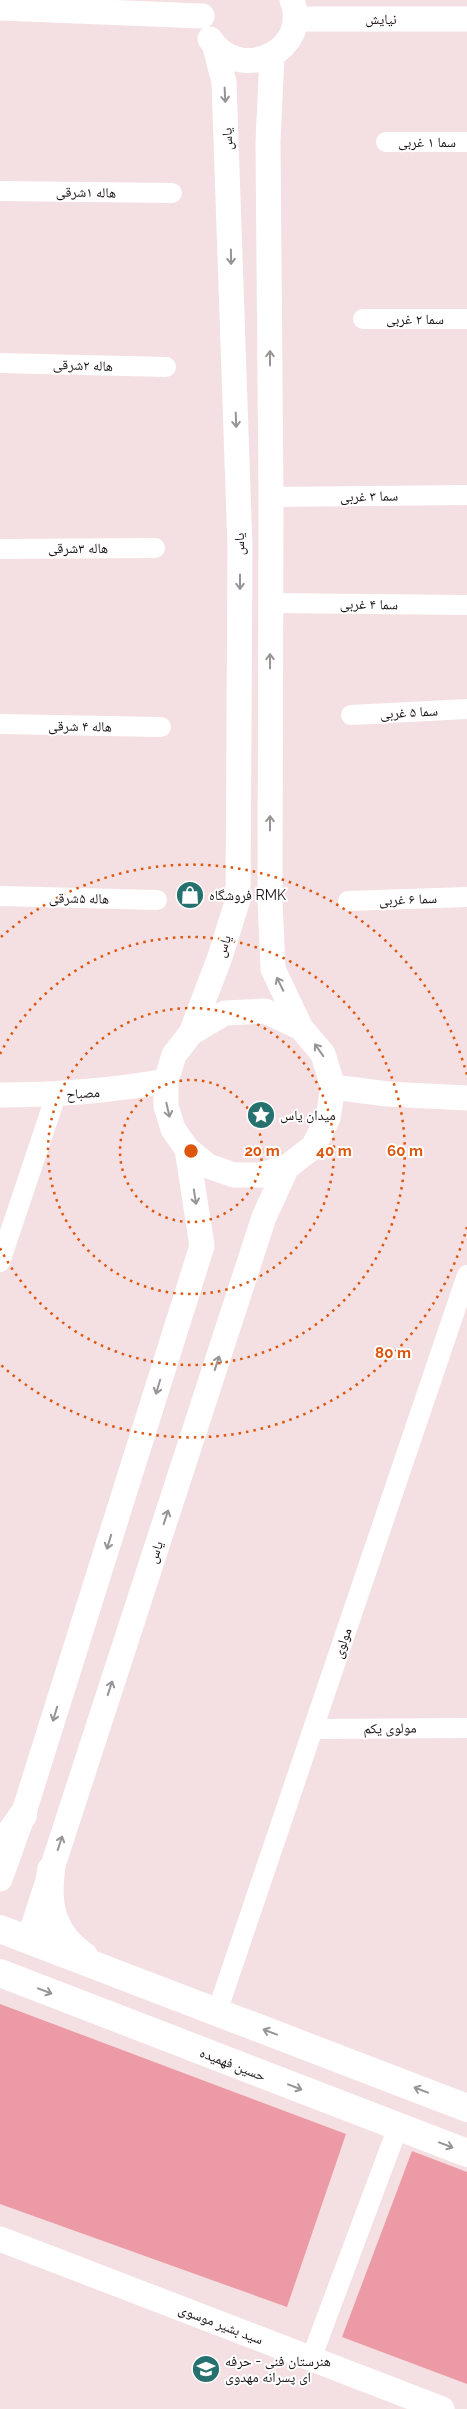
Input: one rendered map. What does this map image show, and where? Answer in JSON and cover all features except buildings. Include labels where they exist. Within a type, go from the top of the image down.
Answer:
[{"type":"main road","points":[[0,1848],[23,1815]]},
{"type":"main road","points":[[51,1870],[48,1890],[57,1929],[69,1946],[102,1968]]},
{"type":"main road","points":[[0,1929],[467,2108]]},
{"type":"main road","points":[[7,1976],[29,1939]]},
{"type":"main road","name":"حسین فهمیده","points":[[7,1976],[467,2153]]},
{"type":"street","points":[[0,8],[204,8]]},
{"type":"street","name":"یاس","points":[[191,1033],[220,957],[238,899],[239,529],[224,82],[215,47],[206,33],[204,8]]},
{"type":"street","points":[[215,47],[226,56],[239,60],[256,61],[272,55],[284,46],[291,33],[294,10]]},
{"type":"street","name":"نیایش","points":[[294,10],[467,19]]},
{"type":"street","points":[[272,55],[268,142],[271,497],[270,901],[273,969],[301,1028],[323,1054],[332,1087],[328,1118],[312,1147],[287,1167],[261,1175],[234,1175],[208,1166],[187,1149],[173,1129],[166,1106],[166,1081],[174,1055],[191,1033],[225,1013],[265,1011],[301,1028]]},
{"type":"street","name":"سما ۱ غربی","points":[[386,142],[467,142]]},
{"type":"street","name":"هاله ۱شرقی","points":[[0,191],[172,193]]},
{"type":"street","name":"سما ۲ غربی","points":[[363,319],[467,319]]},
{"type":"street","name":"هاله ۲شرقی","points":[[0,363],[166,368]]},
{"type":"street","name":"سما ۳ غربی","points":[[271,497],[467,495]]},
{"type":"street","name":"هاله ۳شرقی","points":[[0,549],[155,548]]},
{"type":"street","name":"سما ۴ غربی","points":[[270,603],[467,605]]},
{"type":"street","name":"سما ۵ غربی","points":[[350,715],[467,709]]},
{"type":"street","name":"هاله ۴ شرقی","points":[[0,724],[161,727]]},
{"type":"street","name":"هاله ۵شرقی","points":[[0,896],[157,900]]},
{"type":"street","name":"سما ۶ غربی","points":[[348,901],[467,897]]},
{"type":"street","name":"مصباح","points":[[0,1095],[56,1095],[112,1091],[166,1081]]},
{"type":"street","points":[[332,1087],[387,1094],[467,1098]]},
{"type":"street","points":[[0,1262],[56,1095]]},
{"type":"street","points":[[0,1879],[23,1815],[202,1246],[187,1149]]},
{"type":"street","name":"یاس","points":[[29,1939],[264,1217],[287,1167]]},
{"type":"street","name":"مولوی","points":[[217,2012],[467,1275]]},
{"type":"street","name":"مولوی یکم","points":[[313,1729],[467,1728]]},
{"type":"street","points":[[311,2359],[398,2127]]},
{"type":"street","name":"سید بشیر موسوی","points":[[0,2239],[442,2409]]},
{"type":"shaded area","points":[[0,2004],[346,2134],[287,2307],[0,2204]]},
{"type":"shaded area","points":[[412,2151],[467,2172],[467,2384],[342,2337]]},
{"type":"place","name":"فروشگاه RMK","points":[[190,895]]},
{"type":"place","name":"میدان یاس","points":[[261,1115]]},
{"type":"place","name":"هنرستان فنی - حرفه ای پسرانه مهدوی","points":[[206,2369]]}]
